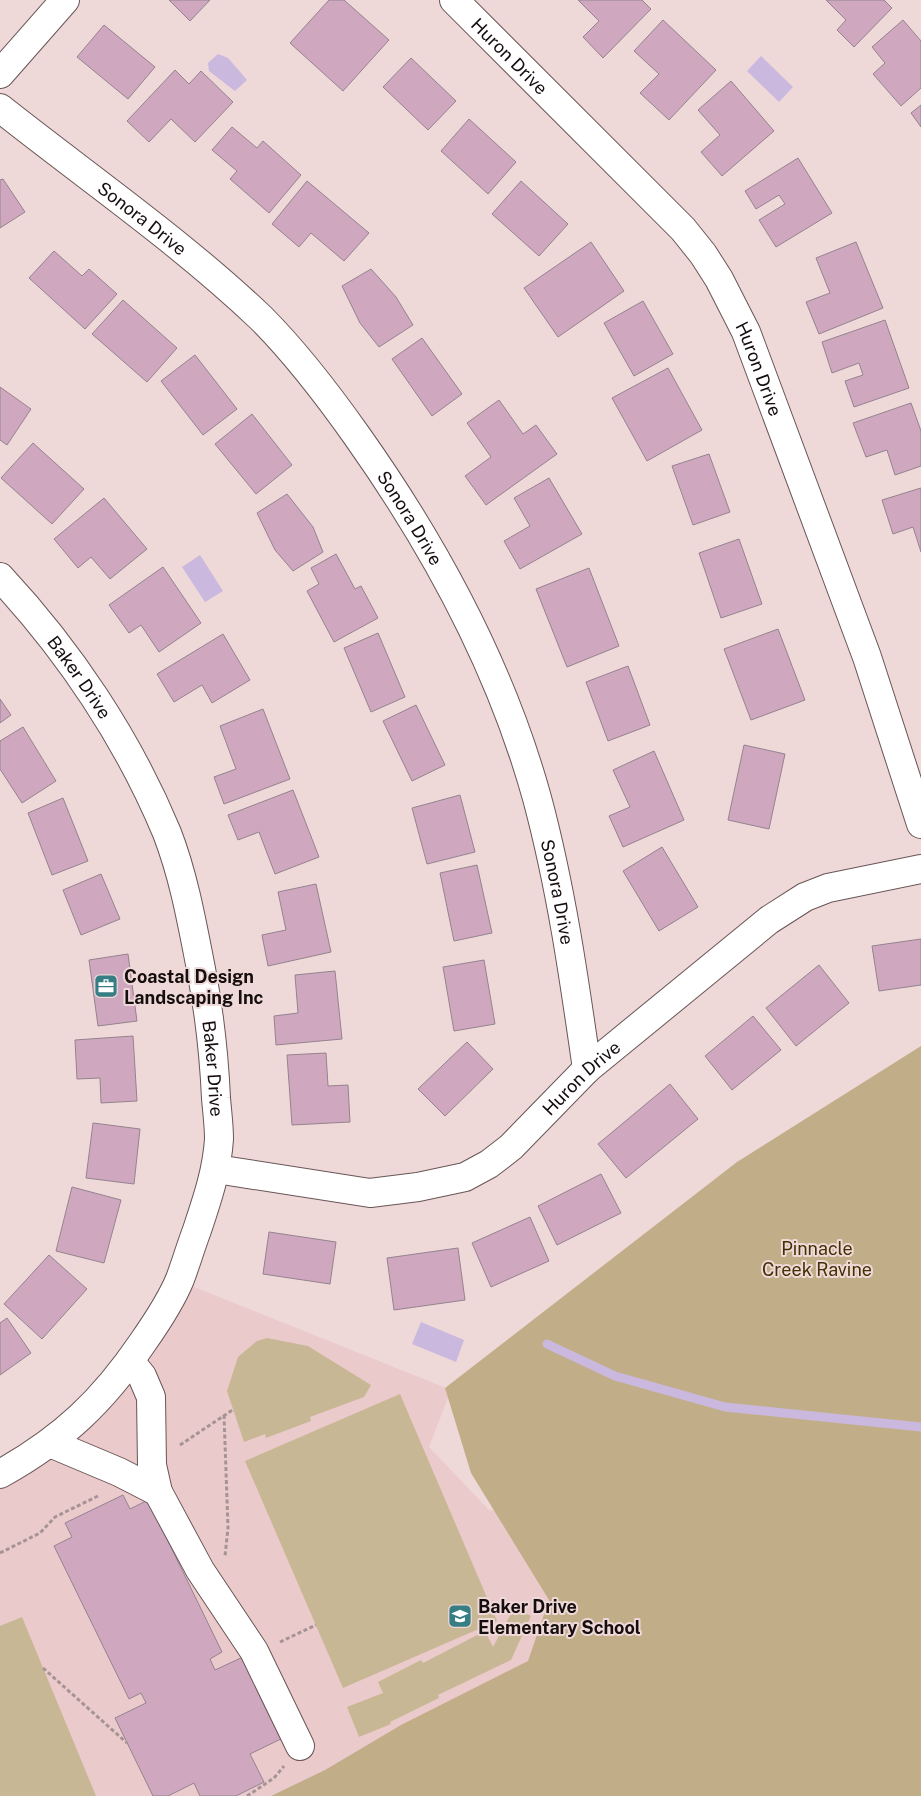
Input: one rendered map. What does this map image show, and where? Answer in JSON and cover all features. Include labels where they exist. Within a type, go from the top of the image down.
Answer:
[{"type":"street","points":[[0,74],[65,0]]},
{"type":"street","name":"Huron Drive","points":[[454,0],[677,223],[704,254],[719,280],[746,332],[857,630],[921,824]]},
{"type":"street","name":"Sonora Drive","points":[[0,108],[159,230],[224,284],[262,320],[301,363],[337,408],[402,500],[464,612],[502,695],[518,740],[550,849],[564,917],[587,1069]]},
{"type":"street","name":"Baker Drive","points":[[0,577],[31,611],[59,647],[115,730],[143,780],[167,833],[182,876],[208,1010],[219,1138],[216,1169],[179,1280],[155,1324],[130,1361],[102,1397],[50,1443],[0,1474]]},
{"type":"street","name":"Huron Drive","points":[[216,1169],[370,1193],[418,1187],[465,1177],[489,1164],[511,1146],[587,1069],[769,920],[806,897],[828,888],[921,869]]},
{"type":"street","points":[[130,1361],[142,1376],[151,1397],[152,1466],[158,1492],[201,1572],[255,1654],[300,1746]]},
{"type":"street","points":[[50,1443],[119,1472],[158,1492]]},
{"type":"path","points":[[182,1444],[234,1409]]},
{"type":"path","points":[[201,1572],[225,1559],[228,1528],[224,1415]]},
{"type":"path","points":[[0,1552],[40,1533],[55,1517],[108,1491]]},
{"type":"path","points":[[255,1654],[316,1625]]},
{"type":"path","points":[[43,1668],[127,1743]]},
{"type":"path","points":[[247,1796],[274,1778],[300,1746]]},
{"type":"shaded area","points":[[218,54],[228,58],[247,80],[235,91],[209,71],[208,63]]},
{"type":"shaded area","points":[[761,56],[793,87],[779,102],[747,71]]},
{"type":"shaded area","points":[[200,555],[223,591],[205,602],[182,567]]},
{"type":"shaded area","name":"Baker Drive Elementary School","points":[[179,1281],[451,1390],[429,1447],[490,1511],[921,1326],[739,1796],[0,1796],[0,1474],[55,1440]]},
{"type":"shaded area","points":[[421,1322],[464,1340],[456,1362],[412,1344]]},
{"type":"shaded area","points":[[267,1338],[308,1346],[371,1385],[364,1397],[310,1417],[311,1421],[266,1438],[265,1434],[244,1442],[227,1391],[238,1357],[257,1341]]},
{"type":"shaded area","points":[[400,1394],[497,1621],[343,1688],[245,1461]]},
{"type":"shaded area","points":[[514,1608],[531,1616],[511,1660],[438,1695],[439,1698],[390,1722],[391,1724],[359,1737],[347,1707],[383,1693],[378,1682],[421,1660],[423,1663],[485,1631],[493,1647]]},
{"type":"shaded area","points":[[22,1617],[96,1796],[0,1796],[0,1626]]},
{"type":"green space","name":"Pinnacle Creek Ravine","points":[[921,1046],[921,1796],[271,1796],[325,1770],[401,1725],[528,1661],[549,1600],[471,1473],[445,1388],[737,1162]]},
{"type":"building","points":[[169,0],[210,0],[190,21]]},
{"type":"building","points":[[329,0],[344,0],[389,40],[343,91],[290,43]]},
{"type":"building","points":[[578,0],[642,0],[651,9],[603,58],[583,37],[599,21]]},
{"type":"building","points":[[826,0],[884,0],[892,8],[854,47],[837,30],[846,20]]},
{"type":"building","points":[[663,20],[716,70],[669,120],[640,93],[659,74],[634,51]]},
{"type":"building","points":[[903,20],[921,41],[921,88],[901,106],[873,74],[885,63],[872,47]]},
{"type":"building","points":[[104,25],[155,67],[128,99],[77,57]]},
{"type":"building","points":[[411,58],[456,101],[428,130],[383,87]]},
{"type":"building","points":[[175,70],[189,84],[201,71],[233,102],[195,142],[171,119],[149,142],[127,121]]},
{"type":"building","points":[[731,81],[774,131],[722,176],[701,152],[720,135],[698,110]]},
{"type":"building","points":[[921,105],[921,127],[911,113]]},
{"type":"building","points":[[469,119],[516,162],[488,194],[441,151]]},
{"type":"building","points":[[232,127],[257,148],[263,141],[301,175],[269,213],[230,179],[237,171],[212,150]]},
{"type":"building","points":[[798,158],[832,213],[776,247],[759,220],[785,204],[779,195],[756,209],[745,191]]},
{"type":"building","points":[[3,179],[25,212],[0,228],[0,180]]},
{"type":"building","points":[[307,181],[369,233],[344,261],[311,233],[299,247],[272,224]]},
{"type":"building","points":[[521,181],[568,224],[539,256],[492,214]]},
{"type":"building","points":[[591,242],[624,291],[558,337],[524,288]]},
{"type":"building","points":[[856,242],[883,308],[819,334],[806,302],[830,293],[816,258]]},
{"type":"building","points":[[54,251],[82,276],[89,269],[117,294],[85,329],[29,278]]},
{"type":"building","points":[[371,269],[396,297],[413,325],[379,347],[360,323],[342,286]]},
{"type":"building","points":[[123,300],[177,348],[147,382],[92,334]]},
{"type":"building","points":[[643,301],[673,354],[634,376],[604,323]]},
{"type":"building","points":[[885,320],[909,388],[854,407],[845,381],[863,375],[859,363],[832,373],[822,342]]},
{"type":"building","points":[[422,338],[462,394],[432,416],[392,359]]},
{"type":"building","points":[[195,355],[237,409],[203,435],[161,381]]},
{"type":"building","points":[[668,368],[702,430],[647,461],[612,398]]},
{"type":"building","points":[[0,387],[31,409],[7,445],[0,440]]},
{"type":"building","points":[[499,400],[523,434],[536,425],[557,454],[486,505],[465,476],[491,457],[467,423]]},
{"type":"building","points":[[911,403],[921,431],[921,466],[895,475],[887,450],[866,457],[853,423]]},
{"type":"building","points":[[252,414],[292,465],[256,494],[215,444]]},
{"type":"building","points":[[33,443],[84,489],[52,524],[1,478]]},
{"type":"building","points":[[709,454],[730,512],[693,525],[672,466]]},
{"type":"building","points":[[549,478],[582,534],[520,569],[504,541],[530,526],[514,498]]},
{"type":"building","points":[[921,488],[921,552],[913,527],[893,534],[882,500]]},
{"type":"building","points":[[287,494],[313,527],[323,552],[293,571],[275,550],[257,513]]},
{"type":"building","points":[[104,498],[147,549],[110,579],[91,557],[78,568],[54,539]]},
{"type":"building","points":[[739,539],[762,604],[721,618],[699,553]]},
{"type":"building","points":[[336,554],[355,589],[361,586],[378,618],[334,642],[307,591],[319,584],[311,568]]},
{"type":"building","points":[[163,567],[201,623],[159,652],[141,625],[129,633],[109,605]]},
{"type":"building","points":[[589,568],[619,646],[567,667],[536,589]]},
{"type":"building","points":[[778,629],[805,700],[751,720],[724,649]]},
{"type":"building","points":[[378,633],[405,697],[371,712],[344,648]]},
{"type":"building","points":[[223,634],[250,680],[212,703],[202,685],[174,702],[157,674]]},
{"type":"building","points":[[628,666],[650,725],[608,741],[586,682]]},
{"type":"building","points":[[0,699],[11,715],[0,723]]},
{"type":"building","points":[[416,705],[445,765],[412,781],[383,721]]},
{"type":"building","points":[[263,709],[290,779],[224,804],[214,777],[236,769],[220,726]]},
{"type":"building","points":[[23,727],[56,781],[22,803],[0,769],[0,741]]},
{"type":"building","points":[[744,745],[785,754],[769,829],[728,820]]},
{"type":"building","points":[[654,751],[684,820],[623,847],[609,816],[630,807],[613,770]]},
{"type":"building","points":[[293,790],[319,857],[275,874],[259,832],[238,840],[228,815]]},
{"type":"building","points":[[460,795],[475,852],[427,864],[412,808]]},
{"type":"building","points":[[63,798],[88,861],[52,875],[28,813]]},
{"type":"building","points":[[662,847],[698,907],[659,931],[623,871]]},
{"type":"building","points":[[477,865],[492,933],[454,941],[440,873]]},
{"type":"building","points":[[101,874],[120,919],[81,935],[63,890]]},
{"type":"building","points":[[316,884],[331,952],[268,966],[262,935],[286,930],[278,892]]},
{"type":"building","points":[[921,939],[921,985],[879,991],[872,946]]},
{"type":"building","points":[[128,954],[137,1021],[98,1026],[89,960]]},
{"type":"building","points":[[484,960],[495,1024],[454,1031],[443,967]]},
{"type":"building","points":[[819,965],[849,1003],[796,1046],[766,1008]]},
{"type":"building","points":[[335,971],[342,1039],[276,1045],[274,1016],[298,1013],[295,975]]},
{"type":"building","points":[[753,1016],[781,1050],[732,1090],[705,1056]]},
{"type":"building","points":[[133,1036],[137,1101],[101,1103],[100,1078],[77,1079],[75,1040]]},
{"type":"building","points":[[467,1042],[493,1069],[445,1116],[418,1089]]},
{"type":"building","points":[[326,1053],[328,1086],[348,1085],[350,1122],[292,1125],[287,1055]]},
{"type":"building","points":[[670,1084],[698,1119],[626,1178],[598,1144]]},
{"type":"building","points":[[93,1123],[140,1129],[134,1184],[86,1178]]},
{"type":"building","points":[[601,1174],[621,1213],[557,1245],[538,1206]]},
{"type":"building","points":[[72,1187],[121,1200],[104,1263],[56,1251]]},
{"type":"building","points":[[530,1217],[549,1261],[491,1287],[472,1243]]},
{"type":"building","points":[[269,1232],[336,1242],[330,1284],[263,1274]]},
{"type":"building","points":[[458,1248],[465,1300],[394,1310],[387,1258]]},
{"type":"building","points":[[49,1255],[87,1289],[42,1339],[4,1304]]},
{"type":"building","points":[[7,1318],[31,1353],[0,1375],[0,1323]]},
{"type":"building","points":[[123,1495],[130,1509],[148,1500],[222,1652],[210,1659],[215,1670],[245,1656],[285,1737],[250,1754],[264,1782],[236,1796],[200,1796],[194,1783],[168,1796],[153,1796],[115,1718],[146,1703],[141,1693],[129,1699],[54,1546],[72,1537],[65,1523]]},
{"type":"waterway","points":[[547,1344],[615,1376],[725,1407],[921,1427]]},
{"type":"place","name":"Coastal Design Landscaping Inc","points":[[106,986]]},
{"type":"place","name":"Baker Drive Elementary School","points":[[460,1616]]}]
